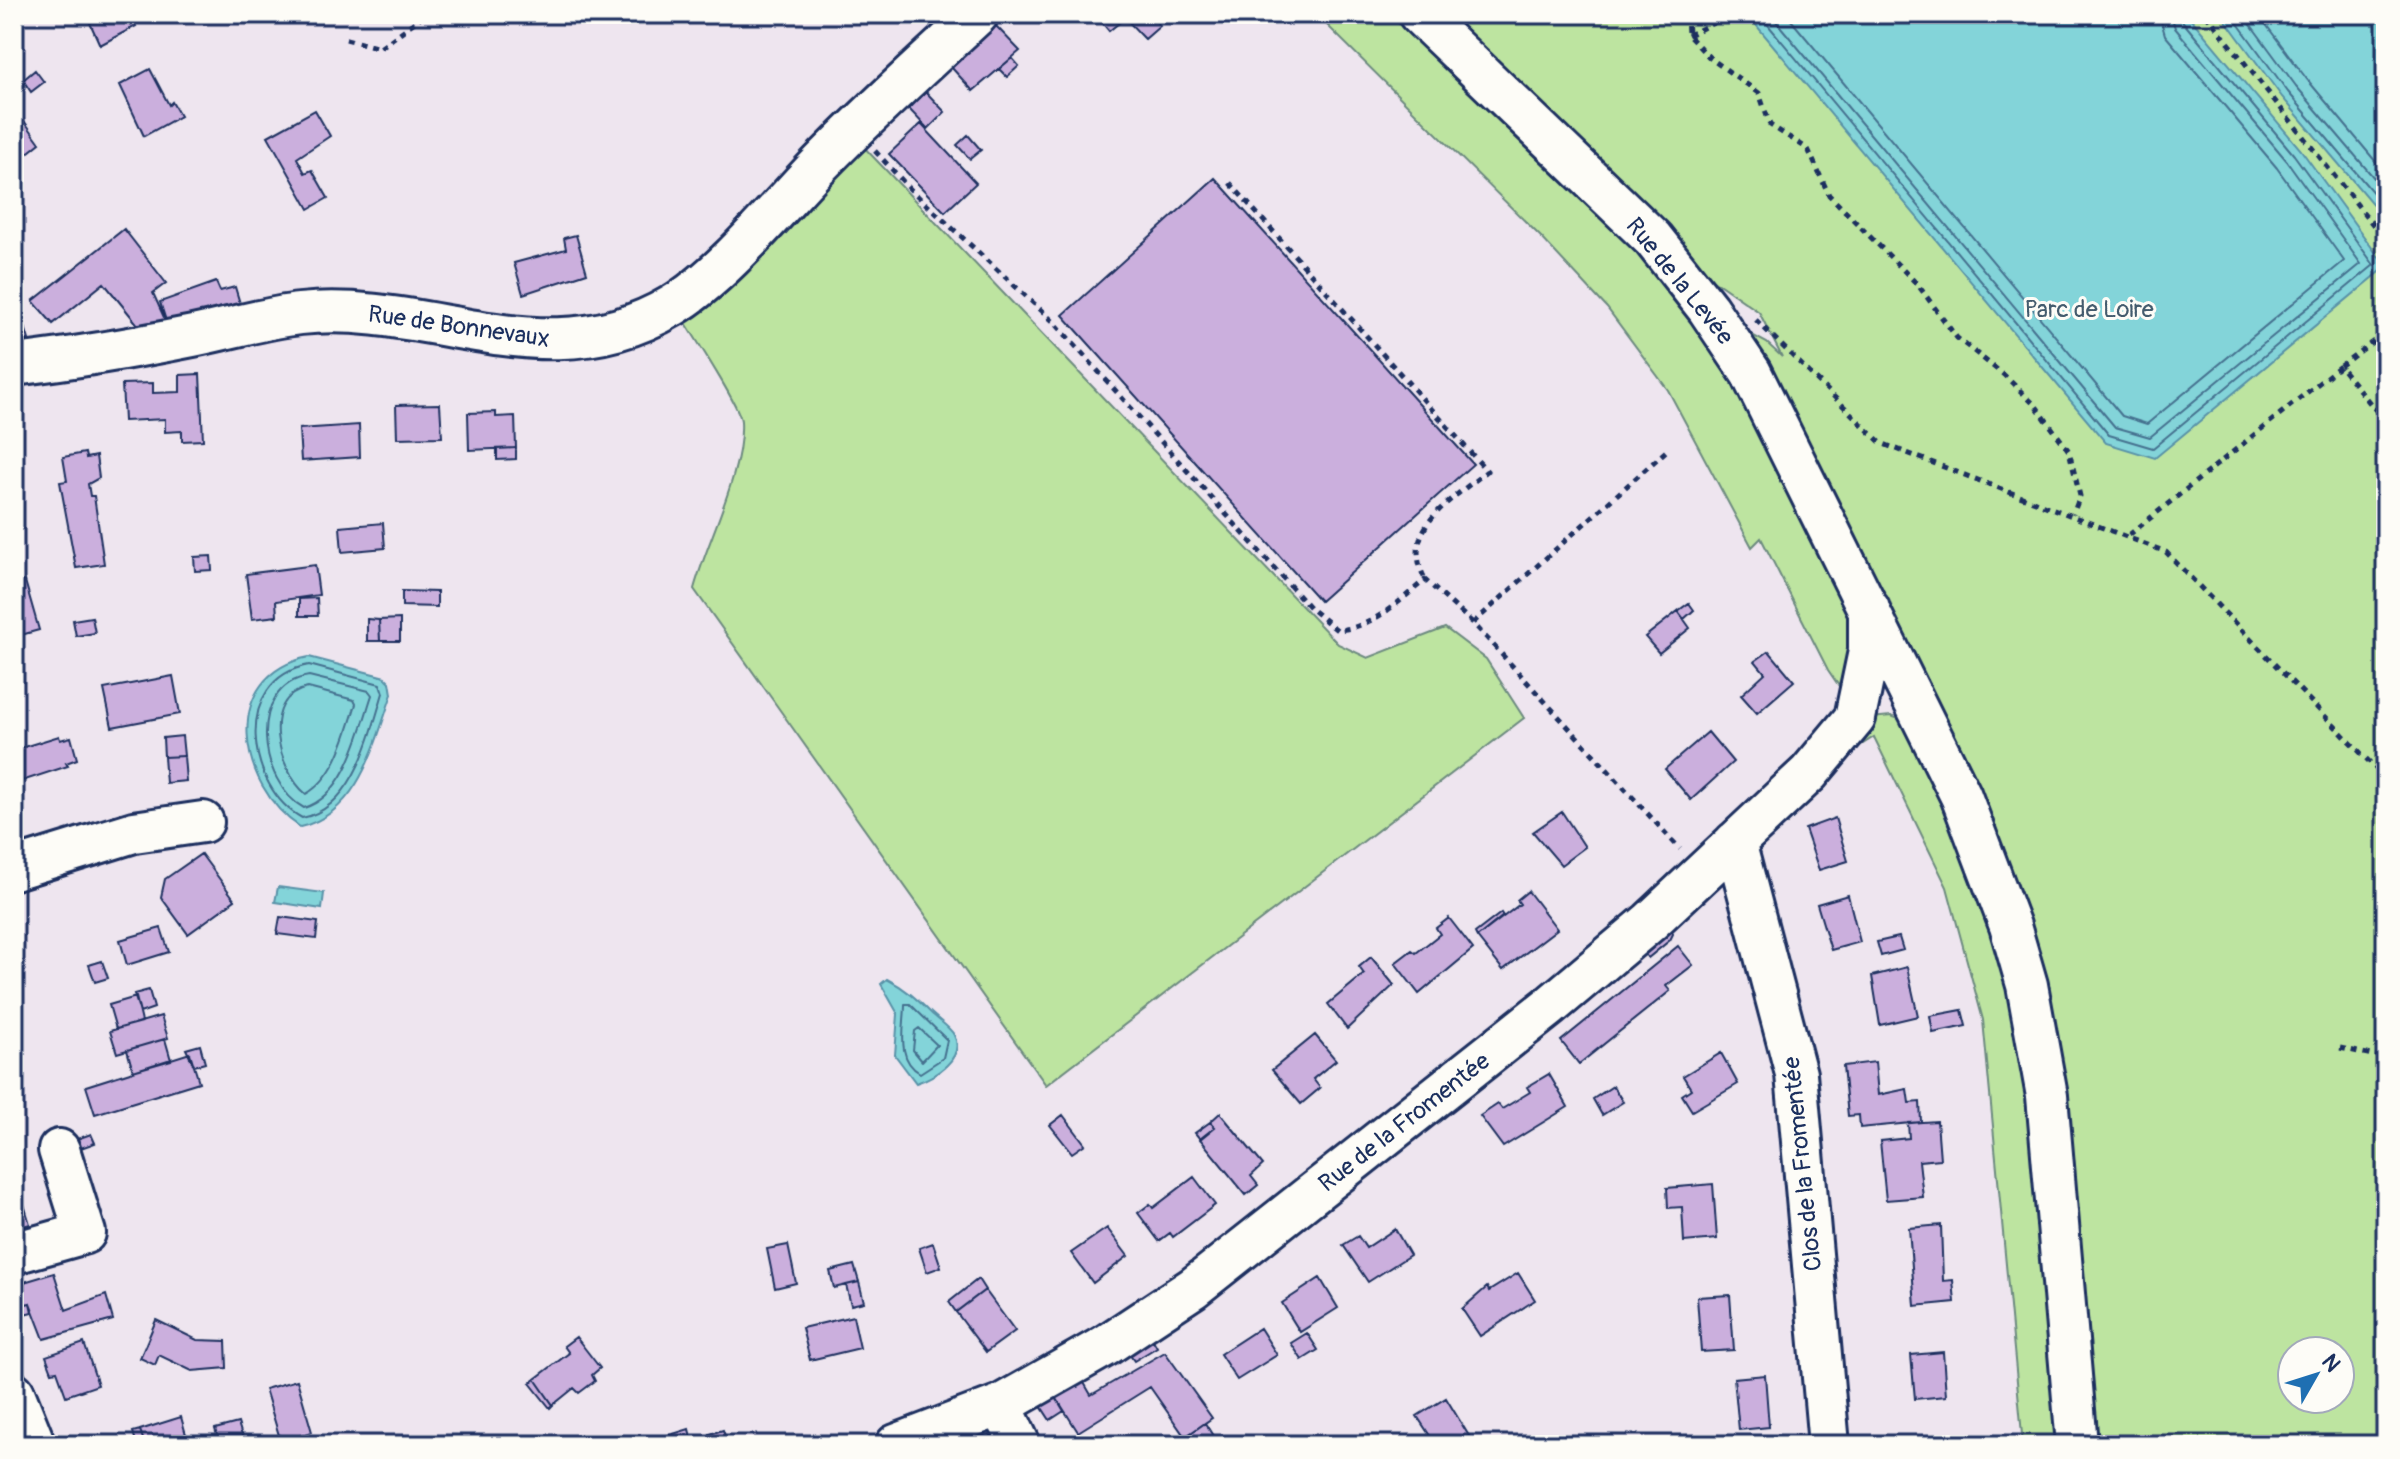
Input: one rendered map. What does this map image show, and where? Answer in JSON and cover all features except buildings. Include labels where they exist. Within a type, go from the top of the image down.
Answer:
[{"type":"street","name":"Rue de Bonnevaux","points":[[14,365],[95,355],[299,314],[368,311],[502,337],[561,341],[619,329],[673,306],[727,260],[854,128],[978,14]]},
{"type":"street","name":"Rue de la Levée","points":[[1419,14],[1653,239],[1708,309],[1751,373],[1868,603],[1961,796],[1992,874],[2027,985],[2047,1096],[2077,1445]]},
{"type":"street","name":"Rue de la Fromentée","points":[[896,1445],[1001,1405],[1105,1346],[1193,1288],[1550,1006],[1650,922],[1809,773],[1855,718],[1869,651],[1868,603]]},
{"type":"street","points":[[1855,718],[1877,710],[1896,711],[1925,721]]},
{"type":"street","points":[[14,869],[134,832],[203,822]]},
{"type":"street","name":"Clos de la Fromentée","points":[[1735,842],[1796,1074],[1829,1445]]},
{"type":"street","points":[[14,1253],[85,1233],[59,1150]]},
{"type":"street","points":[[14,1393],[35,1445]]},
{"type":"street","points":[[1001,1405],[1020,1445]]},
{"type":"path","points":[[346,39],[380,48],[425,14]]},
{"type":"path","points":[[1687,14],[1688,35],[1710,58],[1759,93],[1770,125],[1808,149],[1829,195],[1918,285],[1957,338],[2004,375],[2036,406],[2069,451],[2080,496],[2073,514]]},
{"type":"path","points":[[1688,35],[1722,19],[1720,14]]},
{"type":"path","points":[[2206,14],[2386,241]]},
{"type":"path","points":[[854,128],[911,190],[1055,323],[1310,608],[1337,630],[1356,629],[1425,580]]},
{"type":"path","points":[[1230,183],[1487,471],[1425,522],[1416,546],[1417,565],[1425,580],[1473,623],[1702,873]]},
{"type":"path","points":[[1708,309],[1759,321],[1881,443],[2129,535],[2166,552],[2386,779]]},
{"type":"path","points":[[2129,535],[2386,332]]},
{"type":"path","points":[[2340,366],[2386,423]]},
{"type":"path","points":[[1473,623],[1666,451]]},
{"type":"path","points":[[2340,1048],[2386,1058]]},
{"type":"green space","points":[[1331,14],[1404,14],[1701,312],[1859,610],[1841,689],[1828,670],[1761,538],[1752,547],[1668,390],[1607,308],[1541,237],[1324,22]]},
{"type":"green space","name":"Parc de Loire","points":[[1429,14],[2386,14],[2386,1445],[2087,1445],[2049,1026],[1741,329],[1767,343],[1782,357],[1759,312],[1700,271]]},
{"type":"green space","points":[[860,143],[1338,644],[1368,658],[1445,628],[1486,659],[1524,718],[1046,1085],[694,589],[737,462],[741,421],[725,387],[683,318]]},
{"type":"green space","points":[[1891,716],[1918,726],[2015,965],[2068,1445],[2023,1445],[1983,1020],[1947,887],[1874,737],[1830,765],[1871,718]]},
{"type":"water","points":[[1752,14],[2187,14],[2301,150],[2386,267],[2155,458],[2106,443],[1751,19]]},
{"type":"water","points":[[2221,14],[2386,14],[2386,220],[2282,97]]},
{"type":"water","points":[[309,657],[385,677],[390,682],[392,694],[371,755],[351,792],[320,819],[300,827],[279,809],[263,786],[252,760],[248,734],[250,708],[261,686],[280,668]]},
{"type":"water","points":[[278,887],[324,893],[322,909],[275,902]]},
{"type":"water","points":[[887,979],[900,986],[947,1026],[957,1044],[956,1052],[946,1066],[916,1083],[895,1055],[898,1014],[881,984]]}]
